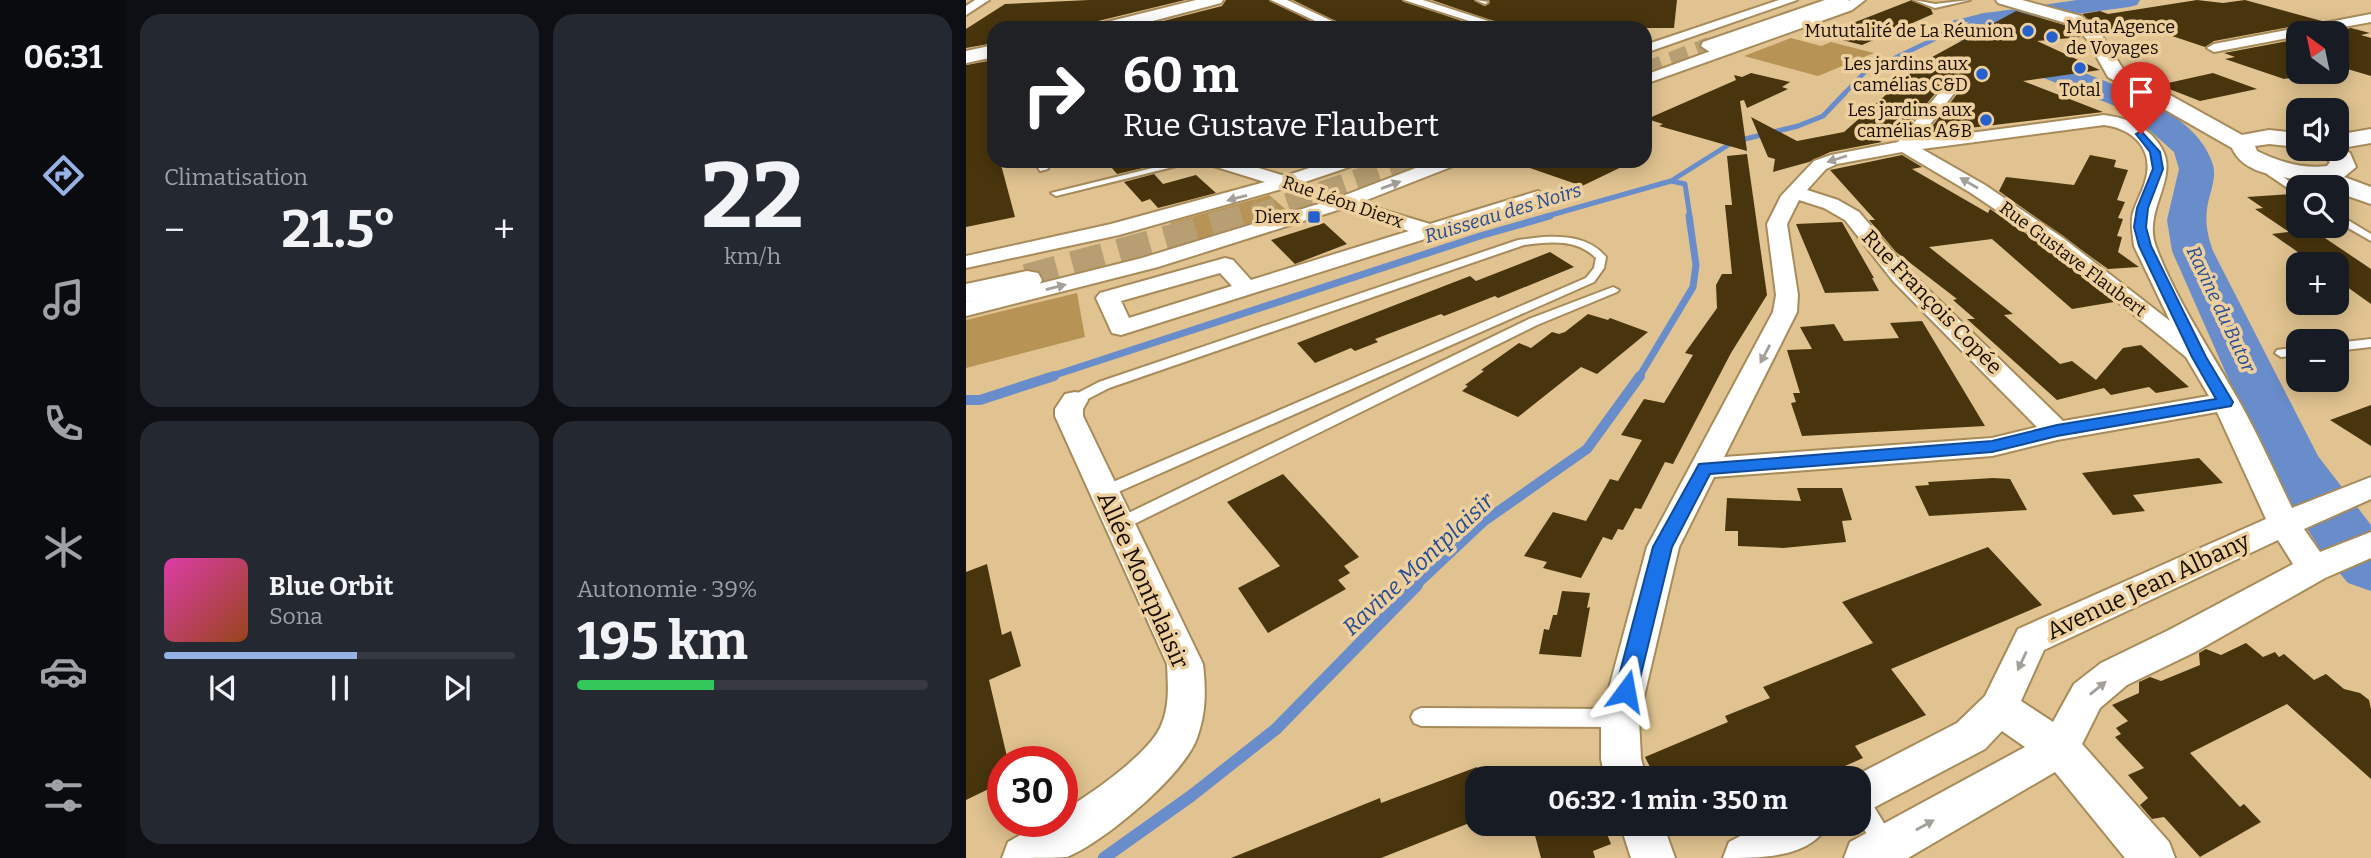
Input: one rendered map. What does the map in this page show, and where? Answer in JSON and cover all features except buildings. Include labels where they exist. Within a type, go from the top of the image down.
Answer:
[{"type":"street","points":[[966,11],[983,0]]},
{"type":"street","points":[[1129,21],[1191,3],[1215,0]]},
{"type":"street","points":[[1277,0],[1325,21]]},
{"type":"street","points":[[1410,0],[1480,21]]},
{"type":"street","points":[[1652,47],[1791,0]]},
{"type":"street","points":[[1812,0],[1702,43],[1841,0]]},
{"type":"street","points":[[1652,77],[1848,7],[1859,0]]},
{"type":"street","points":[[2014,1],[2066,16],[2084,26],[2093,35],[2115,73],[2181,110],[2252,141],[2286,140]]},
{"type":"street","points":[[2214,48],[2371,18]]},
{"type":"street","points":[[966,57],[987,52]]},
{"type":"street","points":[[1623,766],[1620,718],[1663,547],[1785,312],[1787,295],[1777,224],[1788,200],[1812,172],[1832,160],[1904,146],[1955,83]]},
{"type":"street","name":"Rue Gustave Flaubert","points":[[1904,146],[2104,120],[2124,123],[2133,128],[2155,152],[2158,169],[2143,208],[2140,227],[2145,246],[2199,357],[2290,522],[2320,566]]},
{"type":"street","points":[[2252,141],[2247,155],[2288,175]]},
{"type":"street","name":"Rue Gustave Flaubert","points":[[1904,146],[1978,189],[2056,242],[2199,357]]},
{"type":"street","points":[[2349,160],[2367,194]]},
{"type":"street","points":[[2313,175],[2329,161]]},
{"type":"street","name":"Rue Léon Dierx","points":[[1238,168],[1430,232]]},
{"type":"street","points":[[966,262],[1145,222],[1286,183],[1329,168]]},
{"type":"street","points":[[966,309],[1178,256],[1341,203],[1432,168]]},
{"type":"street","points":[[2349,191],[2367,194]]},
{"type":"street","name":"Rue François Copée","points":[[1796,193],[1831,204],[1852,216],[1901,275],[2057,430]]},
{"type":"street","name":"Rue Léon Dierx","points":[[1247,289],[1225,265],[1108,298],[1121,328],[1247,289],[1430,232],[1538,197]]},
{"type":"street","points":[[966,279],[1026,274],[966,293]]},
{"type":"street","name":"Allée Montplaisir","points":[[1024,858],[1094,816],[1142,779],[1177,738],[1188,698],[1185,664],[1069,416],[1069,409],[1075,400]]},
{"type":"street","points":[[1704,468],[1992,447],[2057,430],[2226,402]]},
{"type":"street","name":"Avenue Jean Albany","points":[[1871,790],[1971,736],[1999,708],[2031,640],[2360,491]]},
{"type":"street","points":[[1882,854],[2060,748],[2087,696],[2114,674],[2182,641],[2320,566],[2371,544]]},
{"type":"street","points":[[1999,708],[2060,748],[2152,858]]},
{"type":"street","points":[[1645,836],[1653,858]]},
{"type":"street","points":[[1745,858],[1785,836]]},
{"type":"lane","points":[[1917,0],[1936,6],[1967,0]]},
{"type":"lane","points":[[1056,193],[1163,168]]},
{"type":"lane","points":[[2349,224],[2371,238]]},
{"type":"lane","points":[[1075,400],[1104,385],[1522,242],[1550,239],[1576,242],[1593,247],[1601,257],[1599,268],[1590,281],[1112,508]]},
{"type":"lane","points":[[1112,508],[1533,322],[1614,290]]},
{"type":"lane","points":[[2349,346],[2371,343]]},
{"type":"lane","points":[[2281,353],[2286,352]]},
{"type":"lane","points":[[1421,717],[1620,718]]},
{"type":"lane","points":[[1871,828],[1882,854]]},
{"type":"shaded area","points":[[1791,38],[1821,46],[1831,42],[1874,53],[1818,76],[1744,56]]},
{"type":"shaded area","points":[[1269,195],[1291,214],[1190,245],[1170,223]]},
{"type":"shaded area","points":[[1077,293],[1085,337],[966,368],[966,320]]},
{"type":"waterway","name":"Ravine du Butor","points":[[2129,0],[1988,19],[1966,34],[1991,48],[2126,100],[2150,114],[2190,149],[2197,169],[2187,220],[2194,256],[2294,464],[2344,536],[2371,566]]},
{"type":"waterway","name":"Ruisseau des Noirs","points":[[1843,95],[1865,72],[1941,36],[1953,23],[1986,15],[2021,14]]},
{"type":"waterway","name":"Ruisseau des Noirs","points":[[1671,181],[1733,142],[1798,126],[1823,116],[1845,93]]},
{"type":"waterway","name":"Ruisseau des Noirs","points":[[1544,217],[1671,181]]},
{"type":"waterway","name":"Ravine Montplaisir","points":[[1671,181],[1685,184],[1690,217]]},
{"type":"waterway","name":"Ruisseau des Noirs","points":[[1049,377],[1480,236],[1550,216]]},
{"type":"waterway","name":"Ravine Montplaisir","points":[[1639,377],[1693,287],[1696,265],[1689,216]]},
{"type":"waterway","name":"Ruisseau des Noirs","points":[[966,400],[980,400],[1054,376]]},
{"type":"waterway","name":"Ravine Montplaisir","points":[[1415,586],[1483,522],[1587,449],[1640,376]]},
{"type":"waterway","name":"Ravine Montplaisir","points":[[1104,858],[1191,796],[1276,729],[1417,585]]},
{"type":"tunnel","points":[[1652,68],[1710,46]]},
{"type":"tunnel","points":[[1254,217],[1395,168]]},
{"type":"tunnel","points":[[1027,280],[1260,216]]},
{"type":"place","name":"Mututalité de La Réunion","points":[[2028,31]]},
{"type":"place","name":"Muta Agence de Voyages","points":[[2052,37]]},
{"type":"place","name":"Total","points":[[2080,68]]},
{"type":"place","name":"Les jardins aux camélias C&D","points":[[1982,74]]},
{"type":"place","name":"Les jardins aux camélias A&B","points":[[1986,120]]},
{"type":"place","name":"Dierx","points":[[1314,217]]},
{"type":"route","points":[[1626,691],[1663,547],[1704,468],[1992,447],[2057,430],[2226,402],[2199,357],[2145,246],[2140,227],[2143,208],[2153,188],[2158,169],[2155,152],[2141,134]]}]
